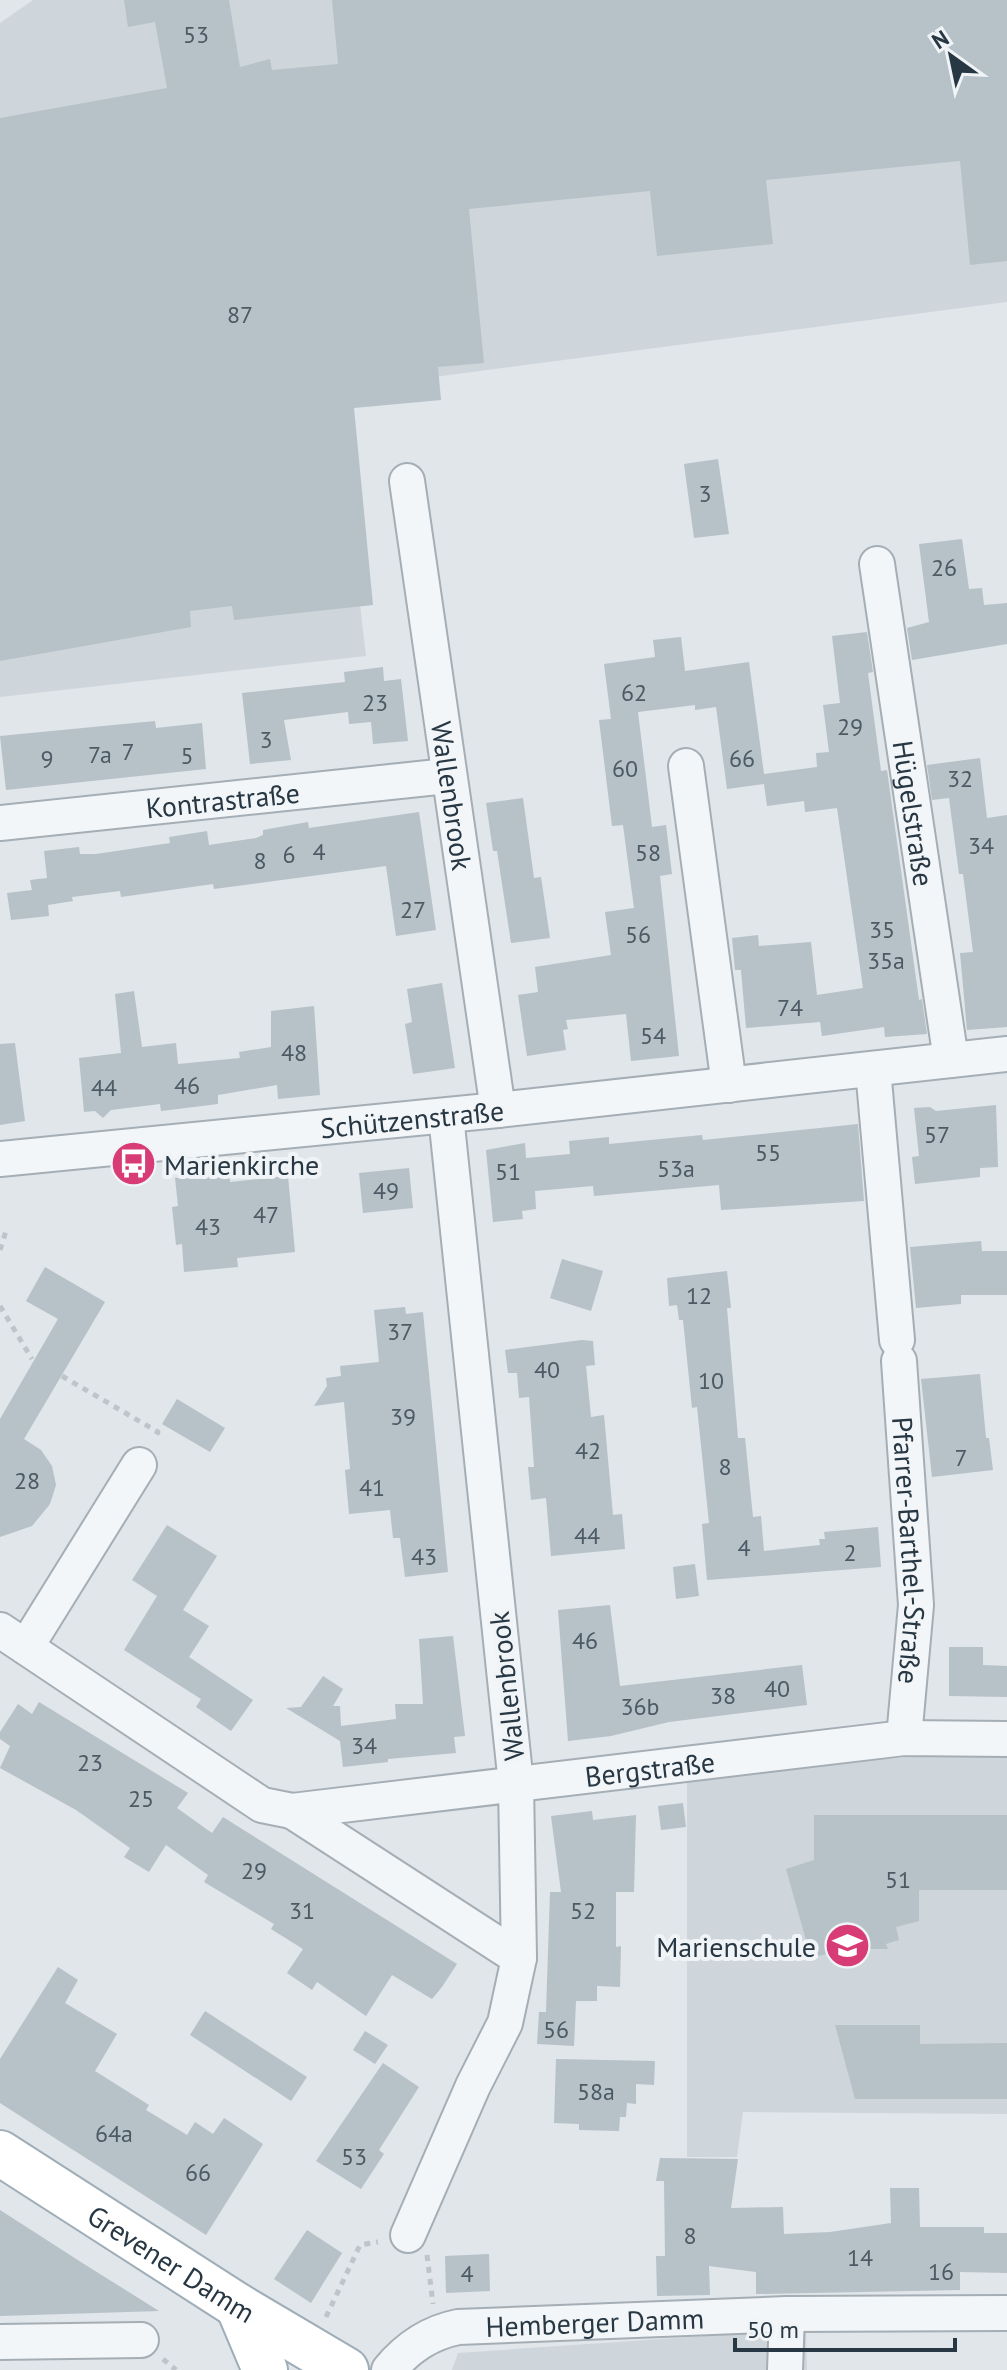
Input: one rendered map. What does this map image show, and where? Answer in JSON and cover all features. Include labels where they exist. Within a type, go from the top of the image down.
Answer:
[{"type":"main road","name":"Grevener Damm","points":[[0,2153],[328,2360]]},
{"type":"main road","points":[[238,2306],[265,2370]]},
{"type":"street","name":"Wallenbrook","points":[[407,481],[447,776],[498,1110]]},
{"type":"street","name":"Hügelstraße","points":[[877,564],[951,1060]]},
{"type":"street","points":[[686,766],[729,1085]]},
{"type":"street","name":"Kontrastraße","points":[[0,823],[447,776]]},
{"type":"street","name":"Schützenstraße","points":[[0,1159],[446,1116],[1007,1054]]},
{"type":"street","name":"Pfarrer-Barthel-Straße","points":[[873,1069],[898,1350],[916,1605],[904,1738]]},
{"type":"street","name":"Wallenbrook","points":[[408,2235],[473,2086],[505,2023],[519,1958],[516,1784],[446,1116]]},
{"type":"street","points":[[13,1639],[139,1465]]},
{"type":"street","name":"Bergstraße","points":[[13,1639],[262,1805],[292,1811],[904,1738],[1007,1739]]},
{"type":"street","name":"Bergstraße","points":[[292,1811],[519,1958]]},
{"type":"street","name":"Hemberger Damm","points":[[389,2370],[402,2354],[435,2331],[458,2327],[787,2314],[1007,2313]]},
{"type":"street","points":[[785,2370],[787,2314]]},
{"type":"street","points":[[0,2342],[141,2340]]},
{"type":"path","points":[[0,1250],[6,1231]]},
{"type":"path","points":[[0,1306],[32,1359]]},
{"type":"path","points":[[62,1376],[158,1432],[139,1465]]},
{"type":"path","points":[[328,2360],[360,2245],[408,2235],[429,2258],[435,2331]]},
{"type":"shaded area","points":[[33,0],[1007,0],[1007,302],[335,390],[366,656],[0,697],[0,23]]},
{"type":"shaded area","name":"Marienschule","points":[[936,1756],[1007,1757],[1007,2114],[743,2112],[737,2157],[687,2157],[687,1781],[849,1761]]},
{"type":"shaded area","points":[[806,2329],[807,2370],[452,2370],[458,2353]]},
{"type":"building","points":[[124,0],[229,0],[240,67],[270,59],[272,70],[338,64],[332,0],[1007,0],[1007,261],[970,265],[960,161],[766,180],[773,244],[657,256],[650,191],[469,209],[484,363],[438,367],[441,400],[354,408],[373,605],[234,620],[232,606],[190,611],[191,627],[0,661],[0,118],[167,88],[155,22],[128,27]]},
{"type":"building","points":[[718,459],[729,534],[694,538],[684,464]]},
{"type":"building","points":[[962,539],[969,589],[982,588],[984,605],[1007,603],[1007,644],[912,660],[907,628],[929,622],[919,544]]},
{"type":"building","points":[[867,632],[873,672],[868,673],[881,771],[887,770],[919,1000],[922,999],[927,1034],[885,1037],[884,1027],[822,1036],[820,1022],[746,1028],[741,970],[735,970],[732,938],[758,935],[759,946],[811,942],[817,995],[863,988],[837,808],[805,812],[804,801],[767,806],[764,784],[727,789],[716,707],[695,710],[695,705],[638,712],[652,827],[666,825],[672,874],[660,876],[679,1056],[631,1061],[626,1014],[566,1020],[568,1029],[563,1030],[566,1050],[527,1056],[518,995],[538,992],[535,967],[611,955],[605,912],[634,908],[623,825],[612,826],[599,720],[611,719],[604,664],[655,657],[653,640],[681,637],[685,671],[749,662],[764,774],[817,767],[816,753],[829,752],[823,705],[840,703],[832,636]]},
{"type":"building","points":[[383,667],[384,681],[401,679],[408,741],[373,744],[371,722],[349,724],[348,712],[284,720],[291,760],[250,764],[242,693],[345,682],[344,672]]},
{"type":"building","points":[[155,721],[156,728],[202,723],[206,769],[6,790],[0,736]]},
{"type":"building","points":[[980,758],[987,818],[1007,815],[1007,1027],[967,1030],[960,953],[973,952],[963,874],[959,874],[949,798],[932,800],[927,765]]},
{"type":"building","points":[[523,798],[534,878],[541,877],[550,938],[511,943],[486,803]]},
{"type":"building","points":[[419,812],[436,930],[396,936],[386,866],[214,889],[213,884],[121,897],[120,891],[72,897],[73,901],[48,905],[49,916],[11,920],[7,893],[32,890],[30,880],[47,878],[44,851],[79,847],[80,854],[96,854],[170,843],[169,837],[207,831],[209,845],[256,838],[263,835],[263,830],[308,822],[309,828]]},
{"type":"building","points":[[442,983],[455,1068],[413,1074],[405,1024],[412,1022],[407,989]]},
{"type":"building","points":[[134,991],[142,1047],[176,1043],[178,1064],[240,1058],[239,1052],[271,1047],[271,1011],[314,1006],[320,1095],[278,1099],[277,1085],[218,1095],[218,1104],[161,1111],[160,1104],[111,1110],[103,1118],[95,1111],[84,1112],[79,1058],[121,1053],[115,994]]},
{"type":"building","points":[[15,1043],[25,1121],[0,1125],[0,1044]]},
{"type":"building","points":[[996,1105],[998,1167],[980,1168],[980,1177],[915,1184],[912,1157],[919,1156],[914,1108],[930,1107],[936,1111]]},
{"type":"building","points":[[858,1124],[864,1201],[721,1210],[719,1185],[594,1196],[593,1186],[535,1191],[536,1209],[522,1211],[523,1219],[493,1222],[486,1150],[525,1143],[526,1158],[570,1154],[569,1141],[609,1137],[609,1144],[702,1135],[703,1140]]},
{"type":"building","points":[[409,1168],[413,1208],[363,1213],[359,1173]]},
{"type":"building","points":[[229,1173],[230,1182],[288,1176],[295,1252],[237,1258],[238,1267],[184,1272],[182,1244],[176,1245],[172,1207],[178,1206],[175,1178]]},
{"type":"building","points":[[981,1241],[982,1251],[1007,1251],[1007,1295],[961,1295],[961,1304],[916,1308],[910,1247]]},
{"type":"building","points":[[562,1259],[603,1271],[591,1311],[550,1298]]},
{"type":"building","points":[[45,1267],[105,1302],[24,1439],[41,1450],[52,1466],[56,1485],[50,1504],[32,1526],[0,1537],[0,1419],[58,1319],[26,1301]]},
{"type":"building","points":[[727,1271],[731,1308],[727,1308],[738,1438],[745,1438],[753,1517],[761,1516],[764,1551],[820,1545],[819,1539],[825,1539],[824,1532],[878,1527],[881,1567],[707,1580],[702,1524],[709,1523],[697,1407],[692,1408],[683,1320],[679,1320],[677,1305],[669,1306],[667,1278]]},
{"type":"building","points":[[405,1307],[406,1314],[423,1312],[448,1572],[405,1577],[400,1538],[393,1538],[390,1510],[349,1514],[345,1470],[350,1469],[344,1402],[314,1406],[327,1386],[326,1378],[341,1376],[340,1366],[379,1362],[374,1310]]},
{"type":"building","points":[[593,1341],[595,1365],[586,1366],[591,1417],[604,1415],[613,1515],[622,1514],[625,1549],[551,1556],[546,1498],[531,1500],[528,1467],[534,1467],[529,1397],[519,1398],[517,1373],[508,1373],[505,1350]]},
{"type":"building","points":[[980,1374],[986,1438],[989,1438],[993,1470],[932,1477],[921,1379]]},
{"type":"building","points":[[177,1399],[225,1428],[210,1452],[162,1424]]},
{"type":"building","points":[[167,1525],[217,1556],[183,1610],[209,1626],[189,1657],[253,1700],[231,1731],[196,1707],[201,1699],[124,1650],[157,1596],[132,1580]]},
{"type":"building","points":[[695,1564],[699,1596],[676,1599],[673,1567]]},
{"type":"building","points":[[610,1605],[620,1686],[802,1665],[807,1705],[669,1722],[611,1736],[568,1741],[558,1610]]},
{"type":"building","points":[[453,1636],[465,1736],[454,1737],[456,1753],[388,1759],[388,1762],[343,1767],[340,1741],[286,1708],[301,1707],[323,1676],[343,1689],[333,1706],[340,1706],[341,1726],[396,1719],[395,1704],[423,1704],[419,1639]]},
{"type":"building","points":[[949,1647],[983,1647],[983,1665],[1007,1666],[1007,1697],[949,1696]]},
{"type":"building","points":[[39,1702],[188,1793],[177,1808],[212,1833],[223,1817],[457,1964],[442,1987],[432,1999],[392,1975],[366,2016],[317,1982],[312,1990],[287,1973],[303,1949],[271,1929],[274,1924],[204,1882],[208,1875],[166,1845],[149,1872],[124,1857],[130,1848],[76,1810],[0,1768],[10,1746],[0,1739],[0,1732],[18,1704],[32,1714]]},
{"type":"building","points":[[683,1803],[686,1827],[661,1830],[658,1806]]},
{"type":"building","points":[[592,1811],[593,1820],[636,1815],[634,1892],[616,1892],[616,1947],[621,1946],[620,1987],[597,1986],[597,2001],[576,2001],[574,2046],[537,2044],[539,2012],[546,2012],[550,1892],[561,1892],[551,1816]]},
{"type":"building","points":[[814,1815],[1007,1815],[1007,1890],[919,1890],[919,1921],[896,1927],[899,1940],[886,1944],[888,1949],[845,1949],[811,1958],[786,1869],[814,1860]]},
{"type":"building","points":[[58,1967],[78,1980],[65,2003],[117,2034],[95,2071],[149,2105],[146,2110],[187,2135],[195,2122],[213,2134],[224,2118],[263,2144],[206,2235],[0,2103],[0,2059]]},
{"type":"building","points":[[205,2011],[307,2077],[291,2101],[190,2035]]},
{"type":"building","points":[[835,2025],[920,2025],[920,2044],[1007,2043],[1007,2099],[855,2099]]},
{"type":"building","points":[[365,2031],[388,2045],[375,2064],[353,2050]]},
{"type":"building","points":[[556,2059],[655,2061],[654,2085],[636,2084],[636,2104],[627,2103],[626,2117],[620,2117],[619,2131],[579,2130],[579,2124],[554,2123]]},
{"type":"building","points":[[383,2063],[419,2087],[379,2150],[384,2154],[361,2189],[316,2161]]},
{"type":"building","points":[[660,2158],[738,2159],[731,2208],[783,2207],[784,2234],[830,2232],[891,2223],[890,2188],[919,2188],[920,2227],[984,2227],[984,2233],[1007,2233],[1007,2273],[960,2272],[960,2290],[756,2294],[756,2272],[709,2266],[710,2295],[657,2296],[656,2256],[665,2256],[664,2181],[656,2181]]},
{"type":"building","points":[[0,2210],[84,2264],[159,2311],[0,2316]]},
{"type":"building","points":[[307,2230],[342,2253],[311,2303],[274,2279]]},
{"type":"building","points":[[489,2254],[490,2291],[446,2293],[445,2256]]},
{"type":"place","name":"Marienkirche","points":[[133,1164]]},
{"type":"place","name":"Marienschule","points":[[847,1946]]}]
